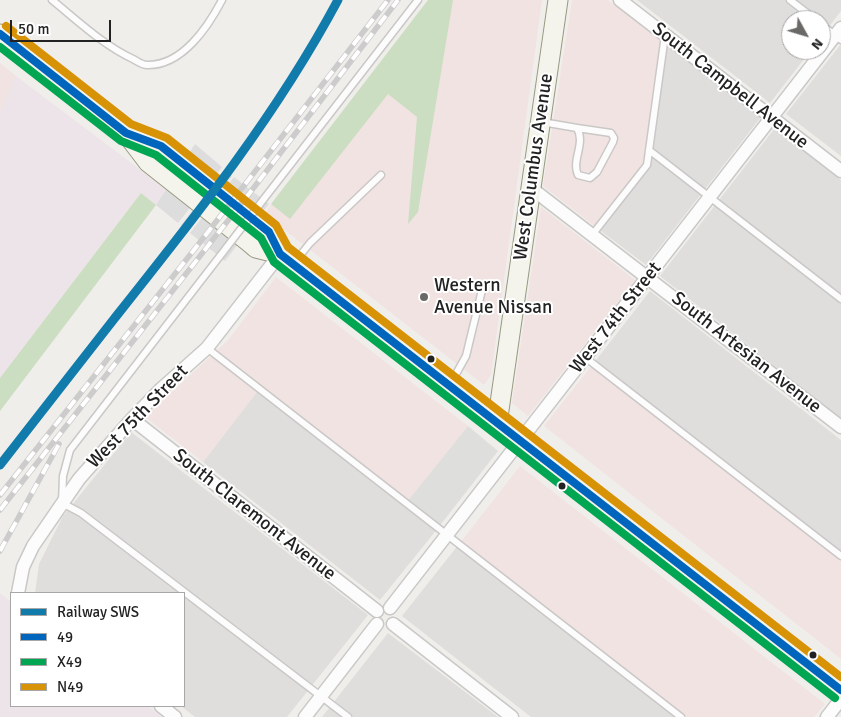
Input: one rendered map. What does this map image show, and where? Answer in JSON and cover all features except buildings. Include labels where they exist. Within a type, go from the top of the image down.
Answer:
[{"type":"main road","name":"West Columbus Avenue","points":[[497,424],[558,0]]},
{"type":"main road","points":[[0,34],[126,133],[161,146],[269,232],[286,259],[841,690]]},
{"type":"street","name":"South Campbell Avenue","points":[[627,2],[665,35],[841,171]]},
{"type":"street","name":"West 74th Street","points":[[390,608],[586,358],[771,117],[839,34]]},
{"type":"street","name":"South Artesian Avenue","points":[[531,188],[841,428]]},
{"type":"street","name":"West 75th Street","points":[[18,592],[23,567],[33,546],[78,479],[161,389],[207,348],[286,259]]},
{"type":"street","name":"South Claremont Avenue","points":[[132,419],[377,618]]},
{"type":"street","points":[[305,717],[377,618],[381,607],[390,608],[396,616],[393,624],[386,628],[377,618]]},
{"type":"street","points":[[393,624],[512,717]]},
{"type":"street","points":[[827,717],[841,699]]},
{"type":"street","points":[[162,707],[175,717]]},
{"type":"lane","points":[[52,0],[115,51],[146,65],[167,62],[189,47],[212,21],[222,0]]},
{"type":"lane","points":[[185,592],[81,513],[62,503],[63,476],[70,450],[418,0]]},
{"type":"lane","points":[[790,0],[803,10]]},
{"type":"lane","points":[[592,235],[647,165],[665,35]]},
{"type":"lane","points":[[541,122],[610,133],[614,138],[613,142],[597,172],[590,178],[578,175],[576,169],[581,135],[578,128]]},
{"type":"lane","points":[[649,150],[841,299]]},
{"type":"lane","points":[[286,259],[310,243],[382,175]]},
{"type":"lane","points":[[449,387],[466,356],[482,290]]},
{"type":"lane","points":[[207,348],[681,717]]},
{"type":"lane","points":[[586,358],[841,556]]},
{"type":"lane","points":[[185,592],[348,717]]},
{"type":"shaded area","points":[[428,0],[542,0],[491,375],[484,385],[264,214]]},
{"type":"shaded area","points":[[572,0],[608,0],[664,41],[647,165],[597,228],[543,186]]},
{"type":"shaded area","points":[[637,0],[841,0],[841,11],[831,24],[831,10],[781,10],[781,60],[803,60],[770,103]]},
{"type":"shaded area","points":[[664,41],[761,117],[646,265],[597,228]]},
{"type":"shaded area","points":[[841,44],[841,156],[786,114],[828,60],[831,60],[831,57]]},
{"type":"shaded area","points":[[0,63],[16,76],[0,112]]},
{"type":"shaded area","points":[[16,76],[166,189],[156,205],[141,193],[0,378],[0,112]]},
{"type":"shaded area","points":[[775,128],[841,180],[841,418],[660,276]]},
{"type":"shaded area","points":[[541,207],[635,280],[528,416],[512,403]]},
{"type":"shaded area","points":[[276,277],[468,426],[406,503],[259,389],[203,462],[145,417],[228,340]]},
{"type":"shaded area","points":[[650,291],[841,440],[841,556],[593,364]]},
{"type":"shaded area","points":[[593,364],[841,556],[841,659],[544,426]]},
{"type":"shaded area","points":[[259,389],[438,528],[380,600],[203,462]]},
{"type":"shaded area","points":[[468,426],[498,451],[438,528],[406,503]]},
{"type":"shaded area","points":[[131,432],[368,615],[287,717],[195,717],[182,707],[185,707],[185,592],[35,592],[39,564],[63,516]]},
{"type":"shaded area","points":[[520,466],[825,704],[814,717],[681,717],[459,544]]},
{"type":"shaded area","points":[[459,544],[681,717],[531,717],[402,616]]},
{"type":"shaded area","points":[[0,593],[10,601],[10,707],[149,707],[162,717],[0,717]]},
{"type":"shaded area","points":[[388,633],[498,717],[322,717]]},
{"type":"green space","points":[[428,0],[453,0],[418,212],[408,224],[417,117],[388,94],[290,219],[271,204]]},
{"type":"green space","points":[[141,193],[156,205],[0,411],[0,378]]},
{"type":"pier","points":[[195,144],[222,167],[178,223],[156,205]]},
{"type":"pier","points":[[224,170],[232,176],[188,232],[181,225]]},
{"type":"pier","points":[[234,177],[269,204],[225,261],[190,233]]},
{"type":"railway","points":[[0,495],[388,0]]},
{"type":"railway","points":[[0,510],[252,190],[398,0]]},
{"type":"railway","points":[[0,551],[59,444]]},
{"type":"rail line","name":"SWS","points":[[0,465],[234,164],[262,125],[314,43],[338,0]]},
{"type":"transit line","name":"N49","points":[[6,26],[131,124],[167,138],[276,225],[288,247],[841,677]]},
{"type":"transit line","name":"49","points":[[0,34],[126,133],[161,146],[269,232],[280,254],[841,690]]},
{"type":"transit line","name":"X49","points":[[0,47],[121,141],[156,155],[261,238],[274,262],[835,698]]},
{"type":"place","name":"Western Avenue Nissan","points":[[424,297]]}]
